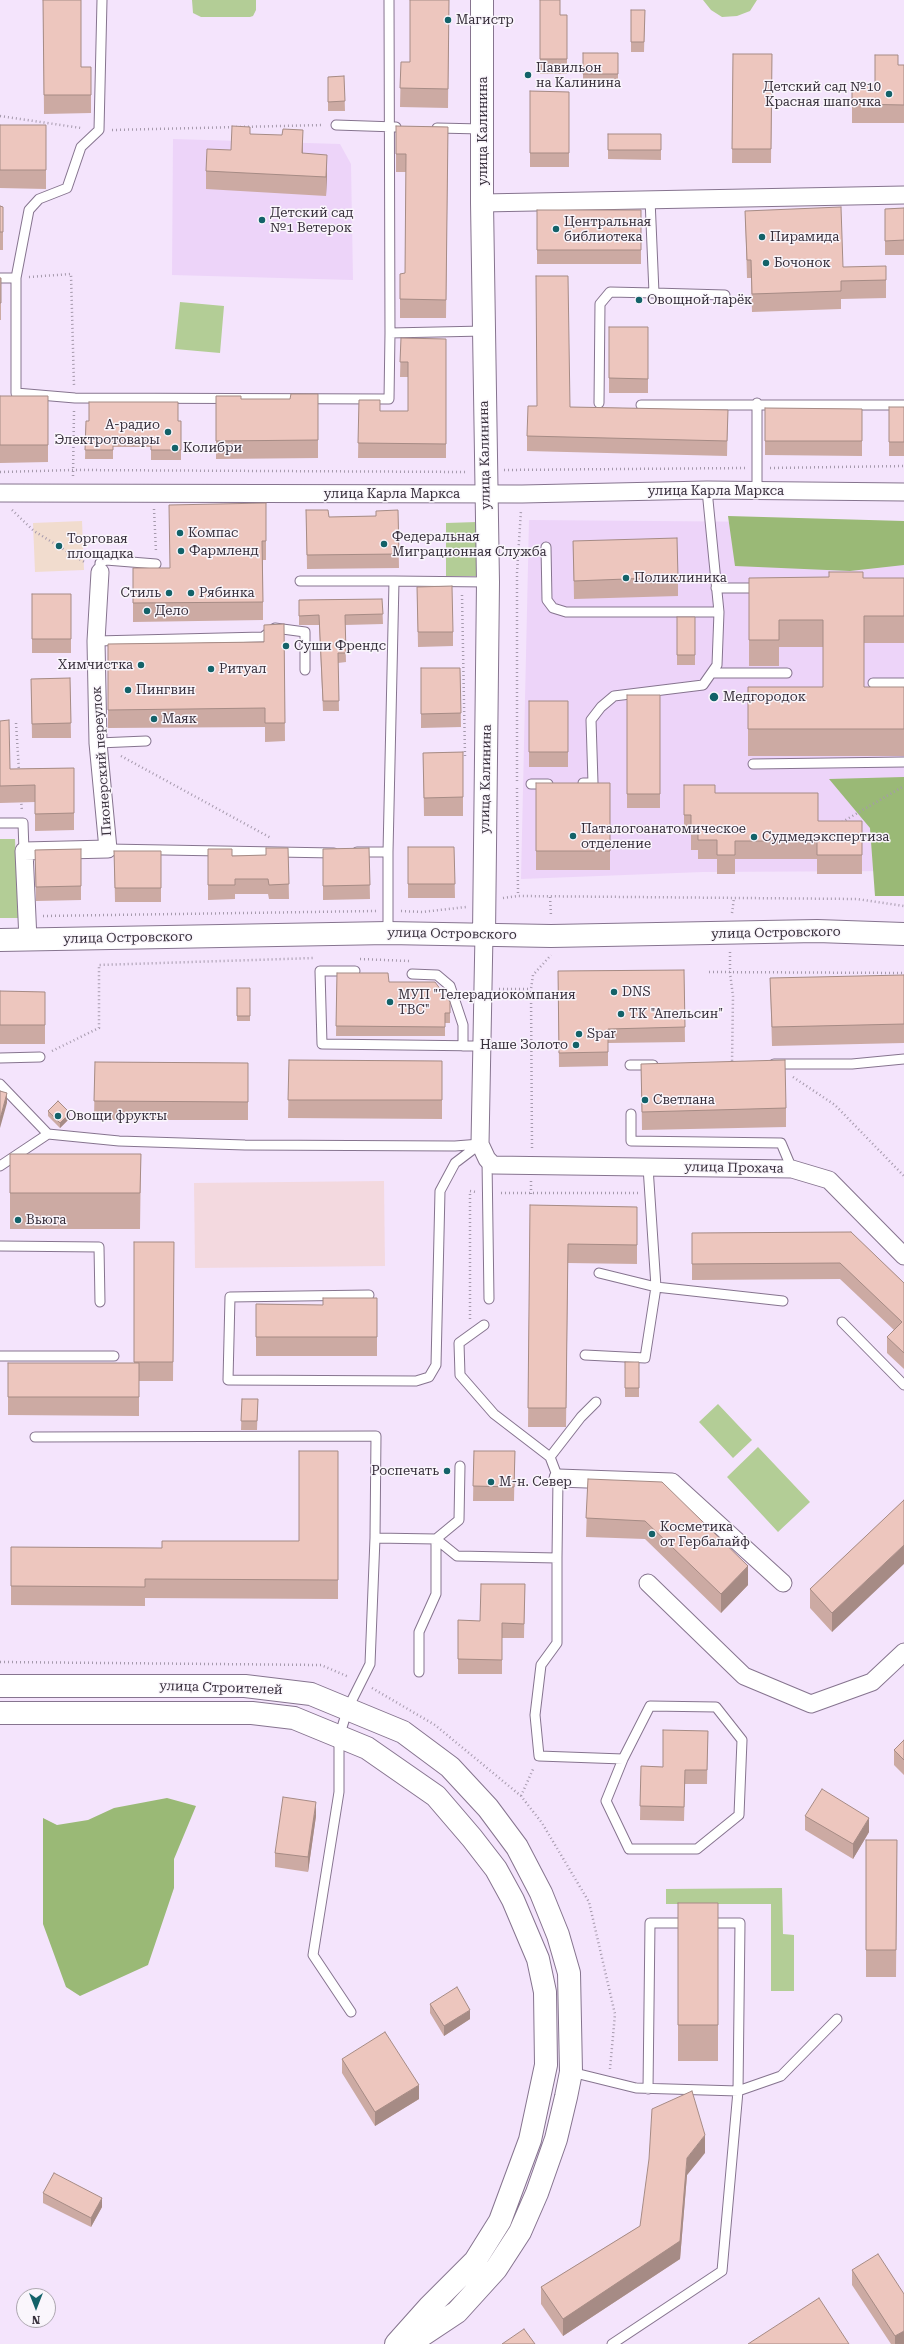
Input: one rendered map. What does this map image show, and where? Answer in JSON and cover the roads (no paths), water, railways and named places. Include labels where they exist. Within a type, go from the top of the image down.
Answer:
[{"type":"street","name":"улица Калинина","points":[[482,0],[484,129],[482,203],[485,471],[488,582],[484,934]]},
{"type":"street","points":[[482,203],[904,195]]},
{"type":"street","name":"улица Карла Маркса","points":[[0,493],[522,494],[707,490],[904,492]]},
{"type":"street","name":"Пионерский переулок","points":[[24,851],[108,849],[98,743],[96,641],[100,564]]},
{"type":"street","points":[[24,851],[28,940]]},
{"type":"street","name":"улица Островского","points":[[0,940],[388,933],[551,936],[818,931],[904,934]]},
{"type":"street","points":[[484,934],[484,1151]]},
{"type":"street","name":"улица Прохача","points":[[484,1151],[493,1165],[792,1169],[829,1180],[904,1256]]},
{"type":"street","points":[[558,1478],[672,1482],[783,1584]]},
{"type":"street","points":[[648,1583],[744,1676],[811,1704],[872,1682],[904,1652]]},
{"type":"street","name":"улица Строителей","points":[[0,1686],[245,1686],[311,1694],[403,1732],[450,1767],[488,1808],[517,1847],[541,1893],[558,1935],[569,1973],[571,2072],[556,2139],[520,2232],[496,2269],[457,2312],[409,2344]]},
{"type":"street","name":"улица Строителей","points":[[0,1713],[252,1712],[294,1718],[367,1748],[436,1796],[496,1869],[513,1900],[538,1959],[545,1992],[546,2065],[530,2140],[500,2221],[476,2261],[429,2307],[396,2344]]},
{"type":"street","points":[[546,2065],[571,2072]]},
{"type":"lane","points":[[102,0],[99,130],[81,147],[67,188],[39,199],[29,210],[16,278],[16,393],[74,398],[388,398],[390,333],[391,127],[389,0]]},
{"type":"lane","points":[[336,125],[406,127]]},
{"type":"lane","points":[[429,128],[484,129]]},
{"type":"lane","points":[[650,199],[654,293]]},
{"type":"lane","points":[[0,278],[16,278]]},
{"type":"lane","points":[[600,403],[600,304],[610,292],[725,295]]},
{"type":"lane","points":[[390,333],[484,331]]},
{"type":"lane","points":[[641,405],[757,403],[904,405]]},
{"type":"lane","points":[[757,403],[757,490]]},
{"type":"lane","points":[[570,783],[593,783],[591,720],[601,707],[614,696],[703,685],[717,665],[719,612],[707,490]]},
{"type":"lane","points":[[546,547],[548,600],[553,608],[566,612],[719,612]]},
{"type":"lane","points":[[100,564],[106,560],[156,564]]},
{"type":"lane","points":[[300,581],[488,582]]},
{"type":"lane","points":[[388,933],[388,852],[394,581]]},
{"type":"lane","points":[[716,588],[771,588]]},
{"type":"lane","points":[[96,641],[264,637],[275,628],[305,632],[305,670]]},
{"type":"lane","points":[[712,673],[787,673]]},
{"type":"lane","points":[[873,683],[904,683]]},
{"type":"lane","points":[[98,743],[146,741]]},
{"type":"lane","points":[[752,764],[904,762]]},
{"type":"lane","points":[[531,784],[555,784]]},
{"type":"lane","points":[[0,823],[23,823],[24,851]]},
{"type":"lane","points":[[108,849],[299,854],[388,852]]},
{"type":"lane","points":[[355,971],[320,970],[322,1044],[483,1046]]},
{"type":"lane","points":[[412,974],[437,975],[450,986],[463,1025],[463,1046]]},
{"type":"lane","points":[[0,1058],[40,1057]]},
{"type":"lane","points":[[771,1064],[852,1064],[904,1059]]},
{"type":"lane","points":[[630,1065],[661,1065]]},
{"type":"lane","points":[[0,1084],[48,1134]]},
{"type":"lane","points":[[631,1114],[631,1140],[781,1143],[792,1169]]},
{"type":"lane","points":[[2,1162],[48,1134],[119,1141],[245,1145],[455,1146],[484,1151]]},
{"type":"lane","points":[[484,1151],[489,1192],[489,1299]]},
{"type":"lane","points":[[369,1295],[230,1297],[228,1380],[416,1381],[429,1377],[436,1365],[440,1190],[455,1164],[484,1151]]},
{"type":"lane","points":[[585,1355],[646,1358],[656,1287],[648,1167]]},
{"type":"lane","points":[[0,1246],[99,1247],[100,1302]]},
{"type":"lane","points":[[599,1273],[656,1287],[783,1301]]},
{"type":"lane","points":[[842,1322],[904,1385]]},
{"type":"lane","points":[[484,1325],[459,1343],[460,1375],[494,1414],[550,1457],[558,1478],[557,1643],[541,1665],[535,1715],[539,1756],[624,1759]]},
{"type":"lane","points":[[0,1356],[114,1356]]},
{"type":"lane","points":[[550,1457],[581,1417],[596,1402]]},
{"type":"lane","points":[[35,1437],[376,1436],[375,1538],[370,1664],[348,1708],[339,1737],[339,1792],[313,1955],[351,2012]]},
{"type":"lane","points":[[436,1539],[459,1520],[460,1466]]},
{"type":"lane","points":[[375,1538],[436,1539],[457,1556],[557,1558]]},
{"type":"lane","points":[[419,1672],[419,1632],[436,1594],[436,1539]]},
{"type":"lane","points":[[650,1706],[716,1707],[742,1740],[739,1815],[697,1849],[628,1849],[606,1801],[624,1759],[650,1706]]},
{"type":"lane","points":[[612,2344],[722,2271],[738,2091],[740,1923],[650,1923],[648,2089]]},
{"type":"lane","points":[[571,2072],[636,2088],[738,2091],[781,2076],[837,2019]]},
{"type":"place","name":"Магистр","points":[[448,20]]},
{"type":"place","name":"Павильон на Калинина","points":[[528,75]]},
{"type":"place","name":"Детский сад №10 Красная шапочка","points":[[889,94]]},
{"type":"place","name":"Детский сад №1 Ветерок","points":[[262,220]]},
{"type":"place","name":"Центральная библиотека","points":[[556,229]]},
{"type":"place","name":"Пирамида","points":[[762,237]]},
{"type":"place","name":"Бочoнок","points":[[766,263]]},
{"type":"place","name":"Овощной ларёк","points":[[639,300]]},
{"type":"place","name":"А-радио Электротовары","points":[[168,432]]},
{"type":"place","name":"Колибри","points":[[175,448]]},
{"type":"place","name":"Компас","points":[[180,533]]},
{"type":"place","name":"Федеральная Миграционная Служба","points":[[384,544]]},
{"type":"place","name":"Торговая площадка","points":[[59,546]]},
{"type":"place","name":"Фармленд","points":[[181,551]]},
{"type":"place","name":"Поликлиника","points":[[626,578]]},
{"type":"place","name":"Стиль","points":[[169,593]]},
{"type":"place","name":"Рябинка","points":[[191,593]]},
{"type":"place","name":"Дело","points":[[147,611]]},
{"type":"place","name":"Суши Френдс","points":[[286,646]]},
{"type":"place","name":"Химчистка","points":[[141,665]]},
{"type":"place","name":"Ритуал","points":[[211,669]]},
{"type":"place","name":"Пингвин","points":[[128,690]]},
{"type":"place","name":"Медгородок","points":[[714,697]]},
{"type":"place","name":"Маяк","points":[[154,719]]},
{"type":"place","name":"Паталогоанатомическое отделение","points":[[573,836]]},
{"type":"place","name":"Судмедэкспертиза","points":[[754,837]]},
{"type":"place","name":"DNS","points":[[614,992]]},
{"type":"place","name":"МУП \"Телерадиокомпания ТВС\"","points":[[390,1002]]},
{"type":"place","name":"ТК \"Апельсин\"","points":[[621,1014]]},
{"type":"place","name":"Spar","points":[[579,1034]]},
{"type":"place","name":"Наше Золото","points":[[576,1045]]},
{"type":"place","name":"Светлана","points":[[645,1100]]},
{"type":"place","name":"Овощи фрукты","points":[[58,1116]]},
{"type":"place","name":"Вьюга","points":[[18,1220]]},
{"type":"place","name":"Роспечать","points":[[447,1471]]},
{"type":"place","name":"М-н. Север","points":[[491,1482]]},
{"type":"place","name":"Косметика от Гербалайф","points":[[652,1534]]}]
